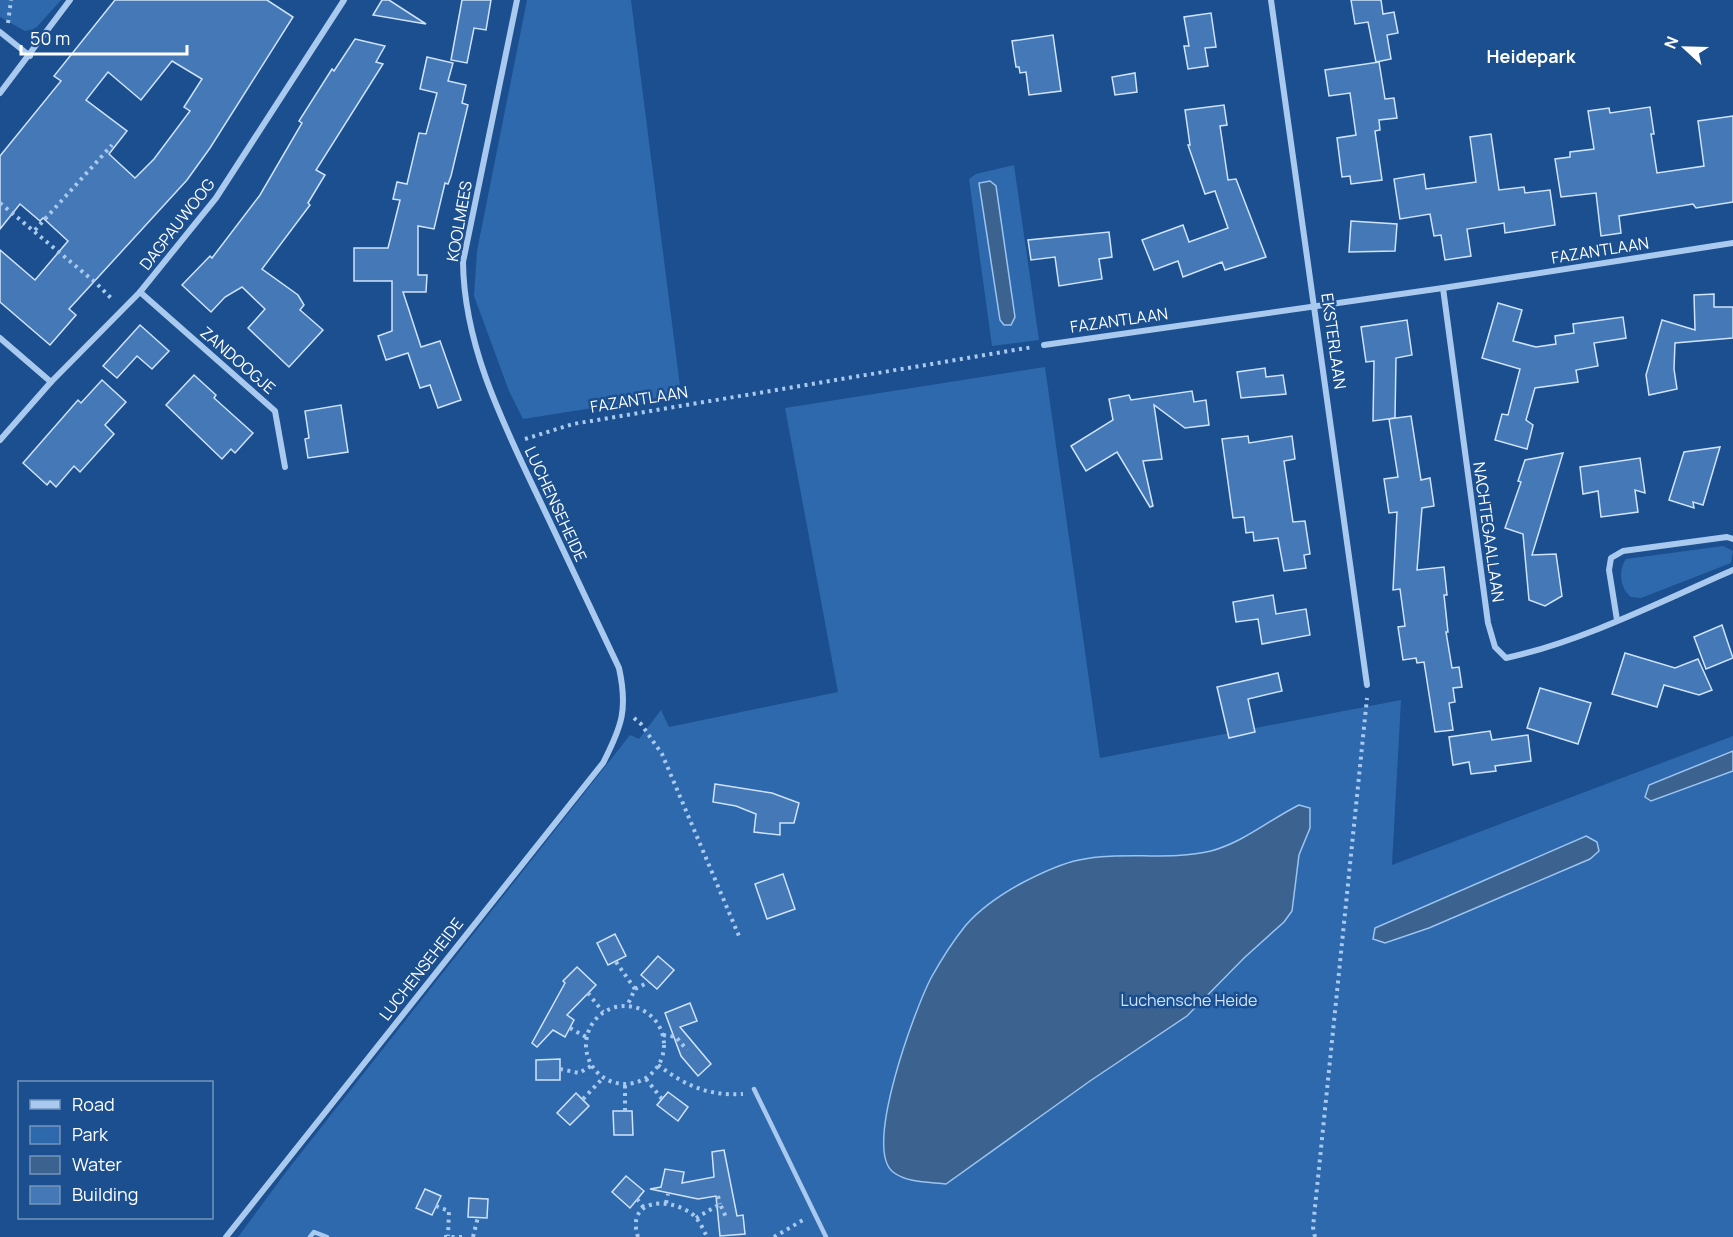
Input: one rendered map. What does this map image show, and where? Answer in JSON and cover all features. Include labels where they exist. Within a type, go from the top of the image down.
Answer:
[{"type":"street","points":[[0,93],[70,0]]},
{"type":"street","name":"DAGPAUWOOG","points":[[0,440],[51,382],[124,311],[216,198],[344,0]]},
{"type":"street","name":"KOOLMEES","points":[[513,443],[476,351],[464,292],[464,262],[517,0]]},
{"type":"street","name":"EKSTERLAAN","points":[[1271,0],[1316,305],[1367,685]]},
{"type":"street","points":[[2,34],[30,56]]},
{"type":"street","name":"FAZANTLAAN","points":[[1044,345],[1443,288],[1733,243]]},
{"type":"street","name":"NACHTEGAALLAAN","points":[[1443,288],[1488,623],[1495,647],[1506,658],[1525,654],[1617,620],[1733,570]]},
{"type":"street","name":"ZANDOOGJE","points":[[140,292],[275,411],[285,467]]},
{"type":"street","points":[[0,338],[51,382]]},
{"type":"street","name":"LUCHENSEHEIDE","points":[[226,1237],[603,763],[615,741],[624,710],[619,668],[513,443]]},
{"type":"street","points":[[1617,620],[1609,570],[1611,558],[1623,551],[1727,537],[1733,540]]},
{"type":"lane","points":[[754,1089],[826,1237]]},
{"type":"lane","points":[[310,1237],[314,1232],[327,1237]]},
{"type":"path","points":[[2,34],[11,16],[11,0]]},
{"type":"path","points":[[35,230],[112,145]]},
{"type":"path","points":[[0,203],[96,283],[124,311]]},
{"type":"path","name":"FAZANTLAAN","points":[[513,443],[573,424],[1044,345]]},
{"type":"path","points":[[1315,1237],[1313,1227],[1367,685]]},
{"type":"path","points":[[624,710],[641,724],[662,754],[739,936]]},
{"type":"path","points":[[616,962],[634,989]]},
{"type":"path","points":[[627,1006],[634,989],[649,982]]},
{"type":"path","points":[[588,993],[603,1012]]},
{"type":"path","points":[[627,1006],[648,1012],[659,1025],[664,1047],[658,1065],[646,1078],[625,1084],[603,1078],[591,1066],[586,1054],[586,1037],[589,1027],[603,1012],[609,1008],[627,1006]]},
{"type":"path","points":[[659,1025],[666,1022]]},
{"type":"path","points":[[570,1028],[586,1037]]},
{"type":"path","points":[[663,1035],[676,1036],[687,1050]]},
{"type":"path","points":[[658,1065],[677,1080],[698,1090],[720,1095],[746,1094],[754,1089]]},
{"type":"path","points":[[560,1069],[579,1073],[591,1066]]},
{"type":"path","points":[[583,1099],[603,1078]]},
{"type":"path","points":[[646,1078],[662,1099]]},
{"type":"path","points":[[625,1084],[625,1111]]},
{"type":"path","points":[[666,1203],[668,1194]]},
{"type":"path","points":[[718,1196],[726,1217]]},
{"type":"path","points":[[637,1199],[644,1208]]},
{"type":"path","points":[[638,1237],[638,1218],[644,1208],[655,1202],[666,1203],[696,1218],[707,1237]]},
{"type":"path","points":[[696,1218],[720,1204]]},
{"type":"path","points":[[436,1206],[448,1211],[446,1236],[463,1237]]},
{"type":"path","points":[[774,1237],[814,1213]]},
{"type":"path","points":[[473,1237],[478,1218]]},
{"type":"green space","points":[[0,0],[61,0],[35,29],[25,31],[0,17]]},
{"type":"green space","points":[[527,0],[631,0],[681,394],[523,419],[509,391],[474,296],[477,251]]},
{"type":"green space","points":[[1014,165],[1039,340],[992,346],[969,179],[976,174]],"holes":[[[990,181],[996,186],[1014,322],[1000,320],[979,183]]]},
{"type":"green space","name":"Luchensche Heide","points":[[1045,367],[1100,758],[1401,700],[1392,865],[1733,736],[1733,1237],[238,1237],[286,1172],[630,735],[639,739],[661,710],[669,727],[838,692],[785,408]]},
{"type":"green space","points":[[1723,546],[1733,551],[1731,563],[1641,598],[1631,597],[1624,589],[1621,574],[1626,559]]},
{"type":"water","points":[[990,181],[996,186],[1015,317],[1011,325],[1004,325],[1000,320],[979,183]]},
{"type":"water","points":[[1733,751],[1733,771],[1651,801],[1645,797],[1649,785]]},
{"type":"water","points":[[1299,805],[1310,808],[1310,828],[1299,855],[1292,911],[1284,922],[1244,958],[1187,1016],[1090,1081],[946,1184],[912,1180],[893,1172],[885,1158],[884,1136],[888,1108],[904,1047],[931,978],[956,938],[978,913],[1020,884],[1064,864],[1095,857],[1178,855],[1211,851],[1245,836]]},
{"type":"water","points":[[1586,836],[1597,842],[1599,851],[1590,859],[1429,928],[1385,943],[1373,939],[1375,928]]},
{"type":"building","points":[[115,0],[267,0],[293,17],[210,148],[187,180],[69,309],[76,315],[50,345],[0,302],[0,250],[35,280],[68,241],[43,218],[40,221],[20,204],[0,229],[0,156],[61,81],[54,76]],"holes":[[[172,61],[202,79],[184,107],[190,111],[154,159],[135,178],[109,154],[127,131],[86,100],[108,72],[141,100]]]},
{"type":"building","points":[[382,0],[389,0],[426,24],[373,15]]},
{"type":"building","points":[[462,0],[491,0],[486,30],[474,28],[467,63],[451,60]]},
{"type":"building","points":[[1351,0],[1381,0],[1383,14],[1394,12],[1398,33],[1387,35],[1391,59],[1376,62],[1368,22],[1355,24]]},
{"type":"building","points":[[1211,13],[1216,47],[1205,48],[1208,66],[1188,69],[1184,46],[1189,46],[1184,17]]},
{"type":"building","points":[[1053,35],[1061,91],[1029,95],[1026,72],[1020,73],[1019,67],[1016,67],[1012,41]]},
{"type":"building","points":[[355,39],[385,46],[376,62],[383,64],[316,170],[325,175],[308,203],[310,205],[262,269],[298,295],[304,305],[300,310],[323,330],[289,367],[248,328],[265,309],[242,287],[225,297],[211,312],[182,285],[210,256],[212,258],[260,195],[302,123],[299,121],[332,69],[334,71]]},
{"type":"building","points":[[427,57],[453,63],[448,81],[466,85],[462,103],[468,105],[451,176],[448,184],[445,183],[434,229],[418,226],[418,275],[427,275],[426,292],[403,292],[421,347],[440,341],[461,400],[438,408],[430,385],[420,388],[408,353],[386,360],[378,336],[392,331],[392,281],[354,281],[354,248],[388,248],[400,200],[393,199],[397,182],[407,184],[419,133],[426,134],[437,93],[420,89]]},
{"type":"building","points":[[1379,62],[1385,99],[1394,98],[1397,118],[1379,120],[1380,130],[1375,131],[1382,180],[1351,184],[1350,176],[1342,177],[1337,138],[1356,135],[1350,93],[1329,96],[1325,70]]},
{"type":"building","points":[[1135,73],[1137,92],[1115,95],[1112,77]]},
{"type":"building","points":[[1224,105],[1227,125],[1220,126],[1228,180],[1236,179],[1266,257],[1225,270],[1222,262],[1183,277],[1178,261],[1154,270],[1142,240],[1183,225],[1189,242],[1228,228],[1215,191],[1205,194],[1188,145],[1190,145],[1185,110]]},
{"type":"building","points":[[1650,107],[1654,134],[1651,134],[1657,173],[1704,166],[1698,121],[1733,116],[1733,202],[1696,208],[1693,204],[1619,216],[1621,233],[1601,236],[1596,193],[1561,197],[1555,159],[1570,157],[1570,152],[1594,149],[1588,111],[1609,108],[1610,113]]},
{"type":"building","points":[[1491,134],[1499,190],[1524,187],[1525,193],[1550,190],[1555,225],[1505,233],[1504,223],[1467,229],[1471,256],[1445,260],[1441,235],[1434,236],[1430,214],[1400,219],[1394,179],[1424,174],[1426,189],[1476,182],[1470,137]]},
{"type":"building","points":[[1351,221],[1397,224],[1395,251],[1349,252]]},
{"type":"building","points":[[1109,232],[1112,257],[1099,259],[1102,279],[1059,286],[1055,257],[1031,260],[1028,240]]},
{"type":"building","points":[[1714,294],[1714,307],[1733,307],[1733,338],[1675,343],[1674,369],[1677,389],[1649,395],[1646,375],[1662,320],[1695,330],[1694,295]]},
{"type":"building","points":[[1498,303],[1522,310],[1513,341],[1536,347],[1556,344],[1555,336],[1574,333],[1573,324],[1623,317],[1626,338],[1594,343],[1598,366],[1576,370],[1578,382],[1535,388],[1526,420],[1533,425],[1527,449],[1495,440],[1502,414],[1508,415],[1520,369],[1482,358]]},
{"type":"building","points":[[1407,320],[1412,355],[1396,358],[1395,418],[1373,421],[1374,361],[1366,362],[1361,327]]},
{"type":"building","points":[[140,325],[169,351],[152,369],[137,356],[117,378],[103,366]]},
{"type":"building","points":[[1265,368],[1266,377],[1283,375],[1286,394],[1241,398],[1237,372]]},
{"type":"building","points":[[194,375],[216,395],[214,398],[253,433],[235,453],[231,449],[222,459],[166,405]]},
{"type":"building","points":[[102,380],[126,402],[105,425],[114,434],[80,472],[74,466],[56,487],[50,481],[47,485],[23,463],[78,400],[81,403]]},
{"type":"building","points":[[1192,391],[1194,402],[1206,400],[1209,425],[1185,428],[1154,405],[1162,459],[1143,461],[1153,506],[1150,507],[1117,452],[1086,471],[1071,446],[1113,420],[1109,399],[1129,395],[1131,400]]},
{"type":"building","points":[[341,405],[348,452],[308,458],[305,439],[309,438],[305,411]]},
{"type":"building","points":[[1411,416],[1421,480],[1430,478],[1434,506],[1422,508],[1417,570],[1444,567],[1447,595],[1444,595],[1448,632],[1446,632],[1452,668],[1459,667],[1462,687],[1453,688],[1455,702],[1449,703],[1453,730],[1435,732],[1424,662],[1417,663],[1416,658],[1403,660],[1398,627],[1405,626],[1400,589],[1393,590],[1397,512],[1389,513],[1384,479],[1398,477],[1389,419]]},
{"type":"building","points":[[1248,436],[1249,443],[1292,436],[1295,459],[1284,461],[1293,522],[1305,521],[1310,554],[1304,555],[1306,568],[1284,571],[1278,538],[1254,541],[1253,532],[1246,533],[1244,517],[1233,518],[1222,439]]},
{"type":"building","points":[[1720,447],[1703,505],[1693,502],[1694,508],[1669,500],[1684,452]]},
{"type":"building","points":[[1563,453],[1532,555],[1556,554],[1562,596],[1545,606],[1529,600],[1523,534],[1505,528],[1521,482],[1518,481],[1525,460]]},
{"type":"building","points":[[1640,458],[1645,493],[1635,490],[1638,512],[1601,517],[1598,491],[1583,494],[1580,467]]},
{"type":"building","points":[[1273,595],[1276,614],[1306,609],[1310,635],[1262,644],[1258,619],[1236,622],[1233,602]]},
{"type":"building","points":[[1722,625],[1733,658],[1706,669],[1694,637]]},
{"type":"building","points":[[1625,653],[1675,668],[1698,659],[1712,690],[1699,695],[1664,685],[1657,707],[1612,694]]},
{"type":"building","points":[[1278,673],[1282,691],[1248,699],[1255,732],[1229,738],[1217,687]]},
{"type":"building","points":[[1540,688],[1591,703],[1578,744],[1527,728]]},
{"type":"building","points":[[1490,731],[1492,740],[1528,735],[1531,761],[1495,766],[1496,771],[1471,774],[1469,762],[1453,765],[1449,737]]},
{"type":"building","points":[[715,784],[772,793],[799,803],[794,823],[780,823],[780,835],[754,832],[756,814],[736,806],[713,802]]},
{"type":"building","points":[[783,874],[795,909],[767,919],[755,884]]},
{"type":"building","points":[[615,934],[626,956],[608,965],[597,943]]},
{"type":"building","points":[[658,956],[674,970],[657,989],[641,975]]},
{"type":"building","points":[[577,967],[596,985],[567,1015],[574,1020],[565,1037],[553,1030],[537,1047],[532,1043],[565,983],[563,981]]},
{"type":"building","points":[[690,1003],[697,1021],[680,1027],[711,1064],[698,1076],[681,1056],[665,1013]]},
{"type":"building","points":[[560,1059],[560,1080],[536,1080],[536,1060]]},
{"type":"building","points":[[668,1092],[688,1107],[678,1121],[657,1105]]},
{"type":"building","points":[[576,1093],[589,1106],[570,1125],[557,1113]]},
{"type":"building","points":[[613,1111],[632,1111],[633,1135],[614,1135]]},
{"type":"building","points":[[724,1150],[737,1216],[743,1215],[745,1234],[720,1236],[716,1196],[698,1199],[650,1189],[661,1187],[665,1169],[684,1172],[682,1183],[714,1177],[712,1152]]},
{"type":"building","points":[[626,1176],[644,1191],[630,1208],[612,1192]]},
{"type":"building","points":[[425,1189],[441,1196],[432,1215],[416,1208]]},
{"type":"building","points":[[469,1198],[488,1199],[487,1218],[468,1217]]},
{"type":"district","name":"Heidepark","points":[[1531,57]]}]
